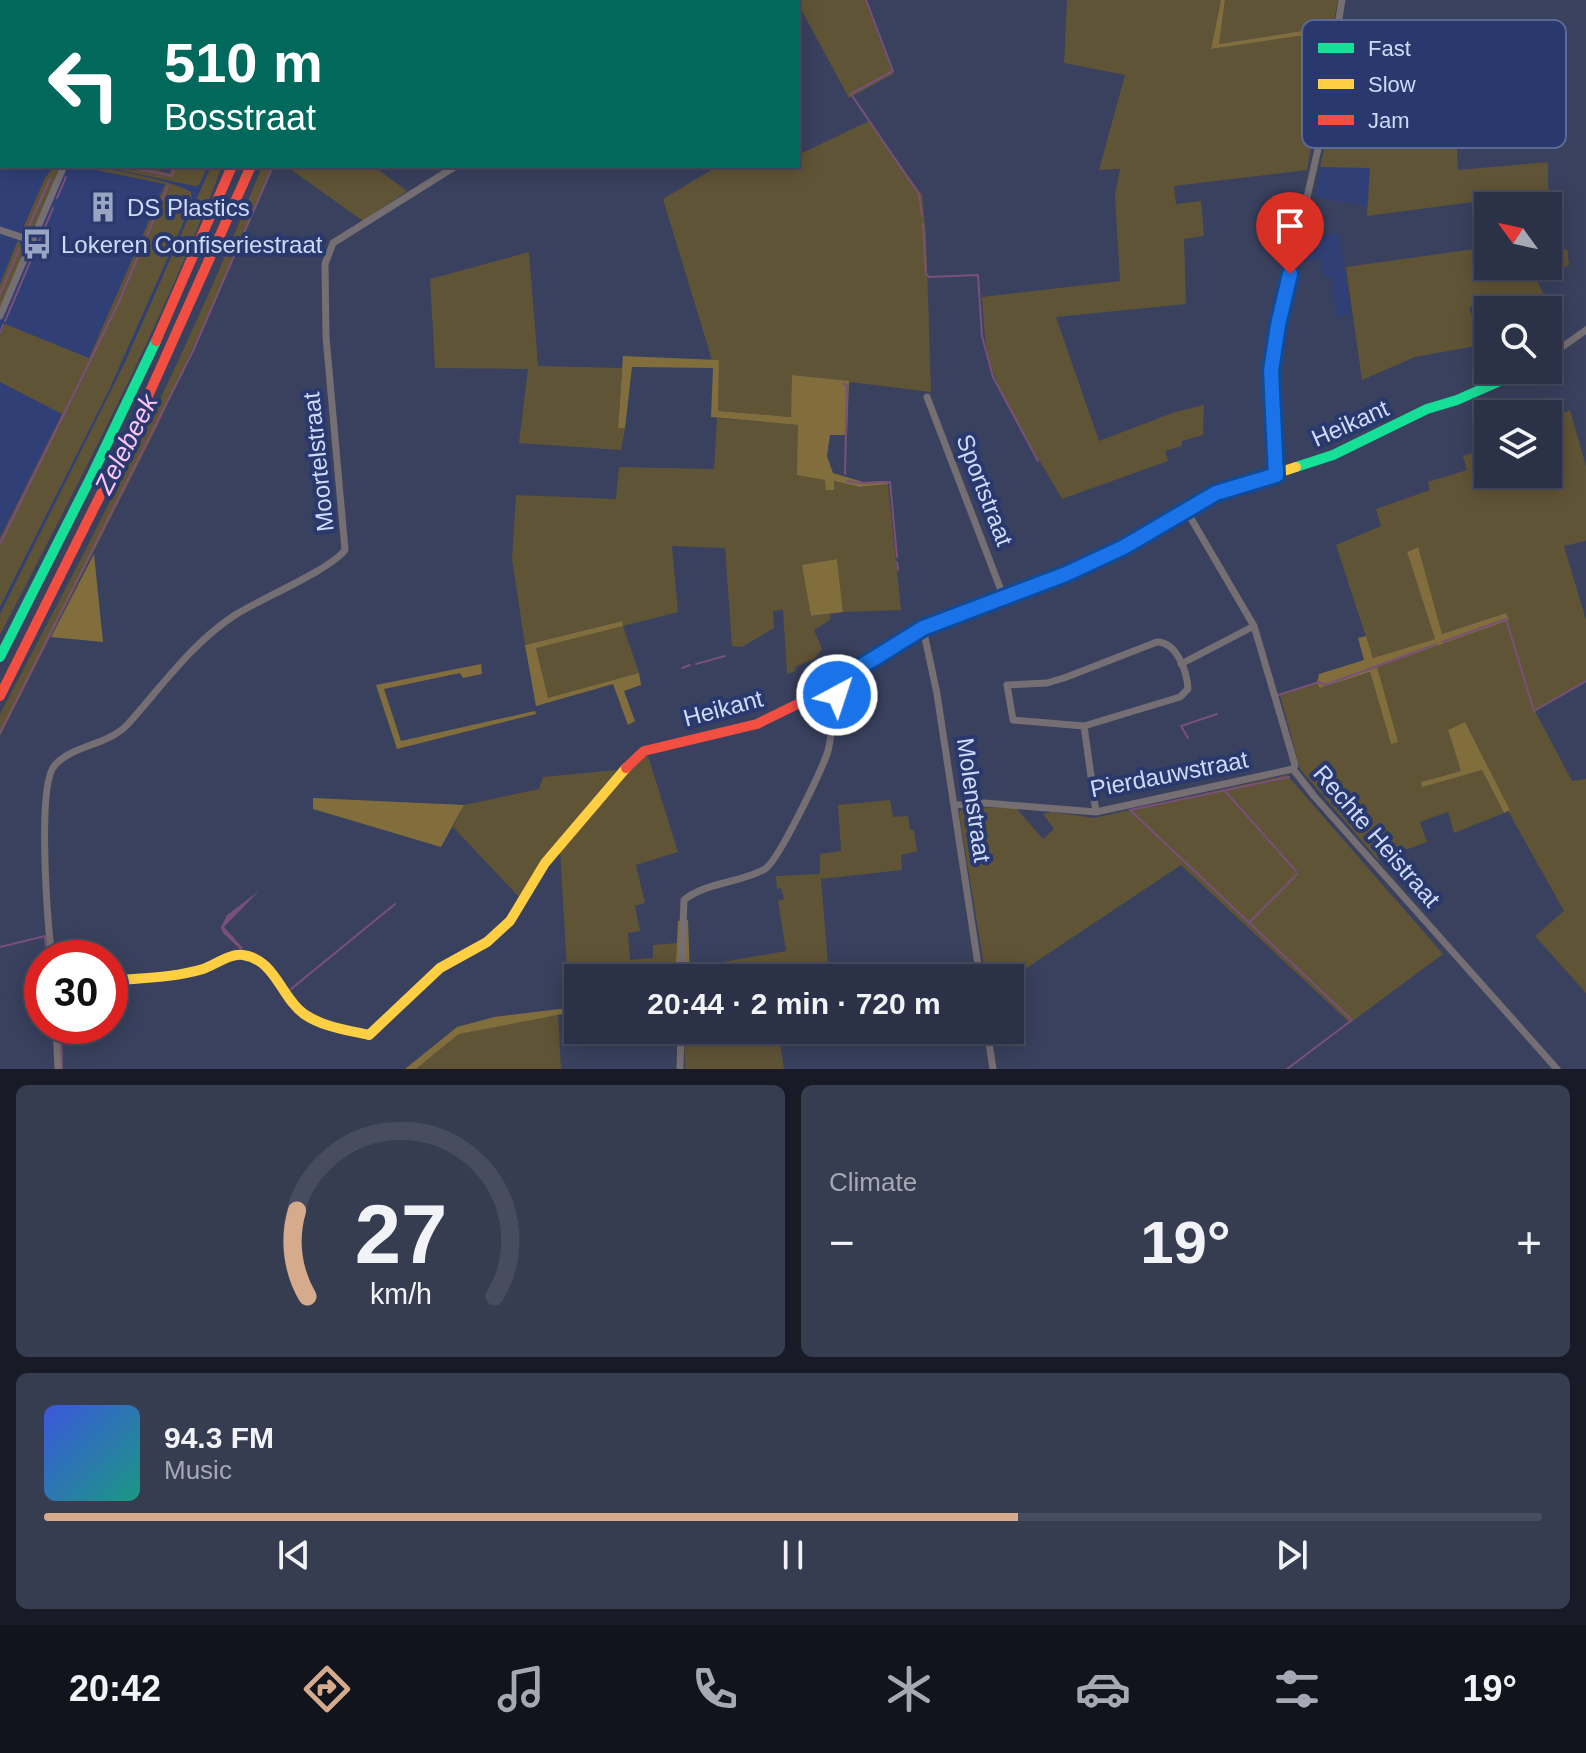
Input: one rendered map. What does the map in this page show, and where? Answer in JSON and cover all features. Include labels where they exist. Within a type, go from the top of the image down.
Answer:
[{"type":"main road","points":[[0,657],[151,353],[231,168]]},
{"type":"main road","points":[[0,696],[85,533],[219,244],[250,168]]},
{"type":"main road","name":"Heikant","points":[[128,979],[182,974],[204,969],[236,955],[247,955],[272,972],[302,1013],[329,1026],[369,1035],[440,968],[487,942],[510,921],[545,863],[614,781],[644,751],[757,724],[820,693],[923,628],[1108,555],[1216,493],[1333,455],[1427,409],[1493,384]]},
{"type":"street","points":[[1339,20],[1342,0]]},
{"type":"street","points":[[1276,475],[1271,371],[1278,325],[1318,148]]},
{"type":"street","points":[[0,316],[63,168]]},
{"type":"street","name":"Moortelstraat","points":[[50,940],[46,880],[50,773],[62,759],[118,734],[216,629],[260,600],[333,562],[345,550],[326,337],[325,264],[328,253],[333,243],[453,168]]},
{"type":"street","points":[[0,230],[33,241]]},
{"type":"street","points":[[1562,347],[1586,330]]},
{"type":"street","name":"Sportstraat","points":[[927,397],[1004,598]]},
{"type":"street","name":"Rechte Heistraat","points":[[1186,510],[1254,626],[1295,765],[1293,769],[1307,789],[1557,1069]]},
{"type":"street","points":[[1181,664],[1254,626]]},
{"type":"street","name":"Molenstraat","points":[[923,628],[937,694],[978,964]]},
{"type":"street","points":[[1157,642],[1164,642],[1171,648],[1187,679],[1185,694],[1084,726],[1013,720],[1007,685],[1047,683],[1157,642]]},
{"type":"street","points":[[682,964],[684,900],[770,864],[827,753],[841,679]]},
{"type":"street","points":[[820,693],[833,711]]},
{"type":"street","points":[[1084,726],[1096,812]]},
{"type":"street","name":"Pierdauwstraat","points":[[955,805],[985,803],[1096,812],[1293,769]]},
{"type":"street","points":[[57,1044],[58,1069]]},
{"type":"street","points":[[680,1069],[681,1044]]},
{"type":"street","points":[[989,1044],[993,1069]]},
{"type":"shaded area","points":[[800,0],[865,0],[893,74],[849,98],[800,7]]},
{"type":"shaded area","points":[[1067,0],[1221,0],[1211,49],[1302,35],[1302,148],[1311,148],[1307,170],[1174,186],[1176,204],[1201,201],[1204,236],[1184,239],[1186,304],[1056,317],[1099,441],[1175,412],[1204,405],[1203,435],[1182,441],[1182,446],[1165,451],[1168,461],[1062,499],[1016,421],[993,372],[986,345],[982,297],[1120,281],[1115,195],[1120,169],[1099,170],[1125,75],[1064,63]]},
{"type":"shaded area","points":[[1221,0],[1225,0],[1219,44],[1302,31],[1302,35],[1211,49]]},
{"type":"shaded area","points":[[1225,0],[1338,0],[1334,20],[1302,20],[1302,31],[1219,44]]},
{"type":"shaded area","points":[[869,121],[922,195],[931,392],[793,375],[791,417],[717,411],[719,361],[712,360],[663,199],[715,168],[800,168],[800,154]]},
{"type":"shaded area","points":[[1324,148],[1457,148],[1458,170],[1548,162],[1549,192],[1474,192],[1474,202],[1367,216],[1370,168],[1320,167]]},
{"type":"shaded area","points":[[1320,167],[1370,168],[1368,206],[1315,197]]},
{"type":"shaded area","points":[[0,168],[210,168],[126,360],[0,614]]},
{"type":"shaded area","points":[[52,168],[59,168],[35,225],[21,233]]},
{"type":"shaded area","points":[[86,168],[118,171],[182,187],[191,192],[192,203],[110,388],[0,607],[0,538],[62,414],[0,382],[0,335],[5,324],[89,358],[165,184]]},
{"type":"shaded area","points":[[109,168],[148,168],[169,173],[172,168],[207,168],[199,185]]},
{"type":"shaded area","points":[[210,168],[221,168],[146,345],[0,635],[0,614],[126,360]]},
{"type":"shaded area","points":[[261,168],[271,168],[157,427],[0,736],[0,714],[105,512],[233,236]]},
{"type":"shaded area","points":[[289,168],[376,168],[407,191],[363,221]]},
{"type":"shaded area","points":[[1339,233],[1351,314],[1336,316],[1331,279],[1323,275],[1321,259],[1300,261],[1308,237]]},
{"type":"shaded area","points":[[18,240],[21,247],[19,264],[0,309],[0,284]]},
{"type":"shaded area","points":[[1474,249],[1474,280],[1537,280],[1544,296],[1474,296],[1474,306],[1469,307],[1474,323],[1474,346],[1415,357],[1362,380],[1346,267]]},
{"type":"shaded area","points":[[1567,249],[1569,265],[1562,268],[1562,250]]},
{"type":"shaded area","points":[[529,252],[538,366],[622,368],[618,427],[625,428],[621,450],[519,443],[528,369],[435,368],[430,279]]},
{"type":"shaded area","points":[[623,356],[719,360],[718,411],[791,417],[792,375],[849,381],[847,435],[830,435],[827,456],[833,473],[863,482],[889,481],[888,484],[860,487],[834,481],[834,490],[826,490],[825,480],[797,475],[798,425],[711,417],[713,368],[632,367],[625,428],[618,428]]},
{"type":"shaded area","points":[[1570,410],[1586,466],[1586,541],[1564,546],[1586,620],[1586,680],[1535,711],[1572,781],[1586,779],[1586,993],[1535,936],[1564,911],[1508,811],[1465,722],[1448,730],[1461,771],[1421,782],[1422,786],[1482,770],[1504,813],[1454,833],[1448,812],[1420,822],[1427,842],[1378,860],[1300,769],[1280,695],[1317,683],[1321,688],[1370,672],[1391,744],[1377,667],[1508,619],[1506,613],[1442,634],[1417,547],[1407,552],[1435,639],[1373,658],[1336,545],[1381,526],[1376,509],[1430,490],[1428,482],[1467,470],[1463,456],[1474,452],[1474,488],[1562,488],[1562,414]]},
{"type":"shaded area","points":[[717,418],[799,425],[826,480],[826,489],[834,481],[860,487],[888,484],[901,610],[843,612],[837,559],[803,565],[811,616],[831,614],[830,620],[814,630],[822,649],[814,659],[787,674],[783,610],[773,611],[774,628],[742,647],[732,646],[725,548],[672,546],[678,612],[623,626],[639,673],[548,699],[536,647],[623,625],[621,621],[525,645],[512,559],[516,495],[616,499],[619,467],[714,469]]},
{"type":"shaded area","points":[[1418,547],[1442,634],[1506,613],[1509,620],[1377,667],[1398,742],[1391,744],[1370,672],[1320,688],[1317,683],[1319,674],[1364,660],[1358,638],[1366,636],[1373,658],[1435,639],[1407,552]]},
{"type":"shaded area","points":[[94,554],[103,642],[51,637]]},
{"type":"shaded area","points":[[837,559],[843,612],[811,616],[802,565]]},
{"type":"shaded area","points":[[622,621],[623,626],[536,648],[548,698],[639,673],[641,685],[624,691],[635,721],[628,725],[613,684],[536,706],[525,645]]},
{"type":"shaded area","points":[[481,664],[482,674],[463,678],[460,673],[384,689],[401,741],[535,711],[536,714],[397,749],[376,685]]},
{"type":"shaded area","points":[[1465,722],[1510,810],[1504,813],[1482,770],[1422,787],[1421,782],[1461,771],[1448,730]]},
{"type":"shaded area","points":[[648,756],[678,852],[636,865],[645,903],[635,906],[640,931],[628,933],[630,960],[653,958],[653,945],[677,943],[676,964],[567,964],[560,851],[639,760]]},
{"type":"shaded area","points":[[617,770],[540,862],[520,898],[453,827],[464,805],[539,789],[543,777]]},
{"type":"shaded area","points":[[1287,775],[1443,954],[1350,1023],[1181,865],[1024,970],[1024,964],[984,964],[959,813],[963,807],[1016,808],[1043,839],[1054,829],[1043,814],[1052,812],[1094,818]]},
{"type":"shaded area","points":[[313,798],[464,805],[441,847],[313,809]]},
{"type":"shaded area","points":[[890,800],[893,817],[908,816],[917,851],[901,855],[902,870],[821,879],[828,964],[712,964],[786,951],[778,901],[784,899],[781,888],[777,889],[776,876],[820,874],[820,854],[841,851],[838,805]]},
{"type":"shaded area","points":[[259,891],[224,927],[243,948],[241,950],[223,933],[221,927],[227,915]]},
{"type":"shaded area","points":[[688,920],[690,964],[676,964],[678,921]]},
{"type":"shaded area","points":[[564,1008],[564,1014],[459,1034],[416,1069],[405,1069],[457,1027],[494,1017]]},
{"type":"shaded area","points":[[558,1014],[561,1069],[416,1069],[459,1034]]},
{"type":"shaded area","points":[[684,1044],[780,1044],[784,1069],[685,1069]]},
{"type":"waterway","points":[[866,0],[893,71],[851,94],[919,194],[922,216]]},
{"type":"waterway","points":[[132,168],[172,176],[174,168]]},
{"type":"waterway","name":"Zelebeek","points":[[0,733],[193,351],[272,168]]},
{"type":"waterway","points":[[57,198],[66,177]]},
{"type":"waterway","points":[[29,226],[50,179]]},
{"type":"waterway","points":[[0,544],[118,304],[168,186]]},
{"type":"waterway","points":[[5,321],[53,208]]},
{"type":"waterway","points":[[923,224],[926,274],[929,277],[978,275],[982,336],[993,377],[1038,461]]},
{"type":"waterway","points":[[0,294],[19,249]]},
{"type":"waterway","points":[[0,333],[3,325]]},
{"type":"waterway","points":[[844,384],[847,385],[845,474]]},
{"type":"waterway","points":[[847,481],[890,482],[897,557]]},
{"type":"waterway","points":[[897,562],[898,570]]},
{"type":"waterway","points":[[1442,642],[1506,619],[1534,711],[1586,681]]},
{"type":"waterway","points":[[1278,695],[1319,682],[1325,685],[1437,644]]},
{"type":"waterway","points":[[696,664],[725,656]]},
{"type":"waterway","points":[[682,668],[690,665]]},
{"type":"waterway","points":[[1188,738],[1181,726],[1217,714]]},
{"type":"waterway","points":[[1287,1069],[1352,1020],[1130,810],[1289,777]]},
{"type":"waterway","points":[[1225,791],[1296,871]]},
{"type":"waterway","points":[[1249,923],[1297,874]]},
{"type":"waterway","points":[[291,989],[395,904]]},
{"type":"waterway","points":[[29,940],[45,936],[45,940]]},
{"type":"waterway","points":[[0,947],[24,941]]},
{"type":"waterway","points":[[61,1044],[62,1069]]},
{"type":"traffic: fast","points":[[0,657],[156,341]]},
{"type":"traffic: fast","points":[[1296,467],[1333,455],[1427,409],[1493,384]]},
{"type":"traffic: slow","points":[[986,605],[1108,555],[1216,493],[1296,467]]},
{"type":"traffic: slow","points":[[128,979],[180,974],[243,955],[254,958],[271,971],[304,1014],[327,1025],[369,1035],[440,968],[487,942],[510,921],[545,863],[626,768]]},
{"type":"traffic: jam","points":[[156,341],[231,168]]},
{"type":"traffic: jam","points":[[0,696],[131,434],[250,168]]},
{"type":"traffic: jam","points":[[626,768],[644,751],[757,724],[820,693],[923,628],[986,605]]},
{"type":"place","name":"DS Plastics","points":[[103,207]]},
{"type":"place","name":"Lokeren Confiseriestraat","points":[[37,244]]},
{"type":"route","points":[[837,695],[841,679],[923,628],[1066,574],[1124,547],[1216,493],[1276,475],[1271,371],[1290,274]]}]
